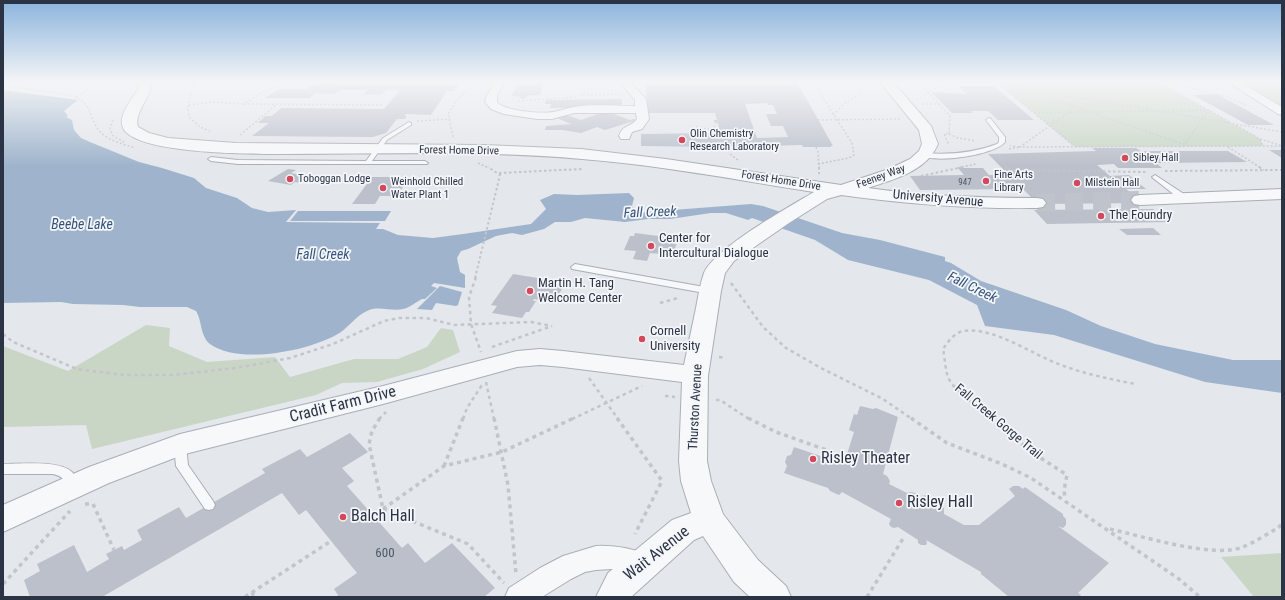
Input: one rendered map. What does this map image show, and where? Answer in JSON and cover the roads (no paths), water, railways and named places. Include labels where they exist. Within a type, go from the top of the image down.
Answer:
[{"type":"street","name":"Forest Home Drive","points":[[134,110],[130,124],[136,133],[170,143],[373,156],[511,151],[589,154],[747,175],[840,190]]},
{"type":"street","points":[[504,110],[508,112],[537,116],[552,116],[574,110]]},
{"type":"street","points":[[625,136],[627,130],[638,126],[643,121],[642,110]]},
{"type":"street","points":[[910,110],[926,129],[930,144],[924,155]]},
{"type":"street","name":"Feeney Way","points":[[840,190],[868,183],[895,173],[912,165],[924,155]]},
{"type":"street","points":[[895,173],[895,179],[898,187],[907,194],[917,198]]},
{"type":"street","name":"Thurston Avenue","points":[[774,597],[746,571],[709,519],[696,481],[693,461],[695,376],[710,291],[715,272],[727,257],[763,231],[821,195],[840,190]]},
{"type":"street","name":"University Avenue","points":[[840,190],[983,204],[1033,198]]},
{"type":"street","points":[[1140,200],[1282,194]]},
{"type":"street","name":"Cradit Farm Drive","points":[[3,519],[74,499],[124,465],[180,445],[383,395],[522,358],[567,360],[668,371],[695,376]]},
{"type":"street","name":"Wait Avenue","points":[[613,597],[638,549],[709,519]]},
{"type":"street","points":[[512,587],[536,584],[559,572],[589,560],[608,558],[638,549]]},
{"type":"lane","points":[[924,155],[946,157],[960,156],[999,145],[1002,142],[1002,137],[990,120]]},
{"type":"lane","points":[[373,156],[385,139],[408,124]]},
{"type":"lane","points":[[211,159],[238,162],[373,156],[426,163]]},
{"type":"lane","points":[[1155,176],[1184,198]]},
{"type":"lane","points":[[575,267],[710,291]]},
{"type":"lane","points":[[180,445],[182,466],[209,505]]},
{"type":"lane","points":[[3,469],[62,472],[71,478],[74,499]]},
{"type":"water","name":"Beebe Lake","points":[[3,110],[65,110],[64,111],[68,116],[66,117],[72,120],[74,130],[81,138],[139,162],[194,178],[206,188],[237,198],[252,208],[268,212],[296,210],[286,222],[380,223],[376,229],[383,229],[398,235],[433,238],[531,224],[546,209],[540,200],[554,194],[577,195],[629,193],[634,198],[632,206],[634,213],[751,204],[763,206],[842,233],[880,240],[945,257],[945,261],[981,281],[1066,310],[1101,326],[1155,344],[1233,360],[1282,360],[1282,393],[1205,382],[1054,335],[985,326],[977,305],[929,280],[848,260],[815,240],[752,218],[748,220],[726,213],[711,213],[670,219],[648,219],[625,222],[585,218],[571,222],[555,222],[544,229],[522,235],[512,233],[496,236],[461,251],[457,258],[460,272],[465,275],[465,288],[434,283],[431,286],[437,288],[425,299],[422,299],[408,307],[399,310],[371,309],[363,313],[336,335],[323,341],[308,346],[273,353],[255,355],[238,354],[223,350],[210,344],[204,337],[196,311],[187,307],[140,307],[123,305],[73,304],[61,302],[3,303]]},
{"type":"water","points":[[298,211],[391,211],[385,221],[290,221]]},
{"type":"water","points":[[440,286],[462,292],[458,305],[436,303],[432,310],[417,309]]},
{"type":"tunnel","points":[[1037,203],[1140,200]]},
{"type":"place","name":"Olin Chemistry Research Laboratory","points":[[682,140]]},
{"type":"place","name":"Sibley Hall","points":[[1125,158]]},
{"type":"place","name":"Toboggan Lodge","points":[[290,179]]},
{"type":"place","name":"Fine Arts Library","points":[[986,181]]},
{"type":"place","name":"Milstein Hall","points":[[1077,183]]},
{"type":"place","name":"Weinhold Chilled Water Plant 1","points":[[383,188]]},
{"type":"place","name":"The Foundry","points":[[1101,216]]},
{"type":"place","name":"Center for Intercultural Dialogue","points":[[651,246]]},
{"type":"place","name":"Martin H. Tang Welcome Center","points":[[530,291]]},
{"type":"place","name":"Cornell University","points":[[642,339]]},
{"type":"place","name":"Risley Theater","points":[[813,459]]},
{"type":"place","name":"Risley Hall","points":[[899,503]]},
{"type":"place","name":"Balch Hall","points":[[343,517]]},
{"type":"water label","name":"Fall Creek","points":[[650,213]]},
{"type":"water label","name":"Fall Creek","points":[[323,255]]},
{"type":"water label","name":"Fall Creek","points":[[972,288]]}]
